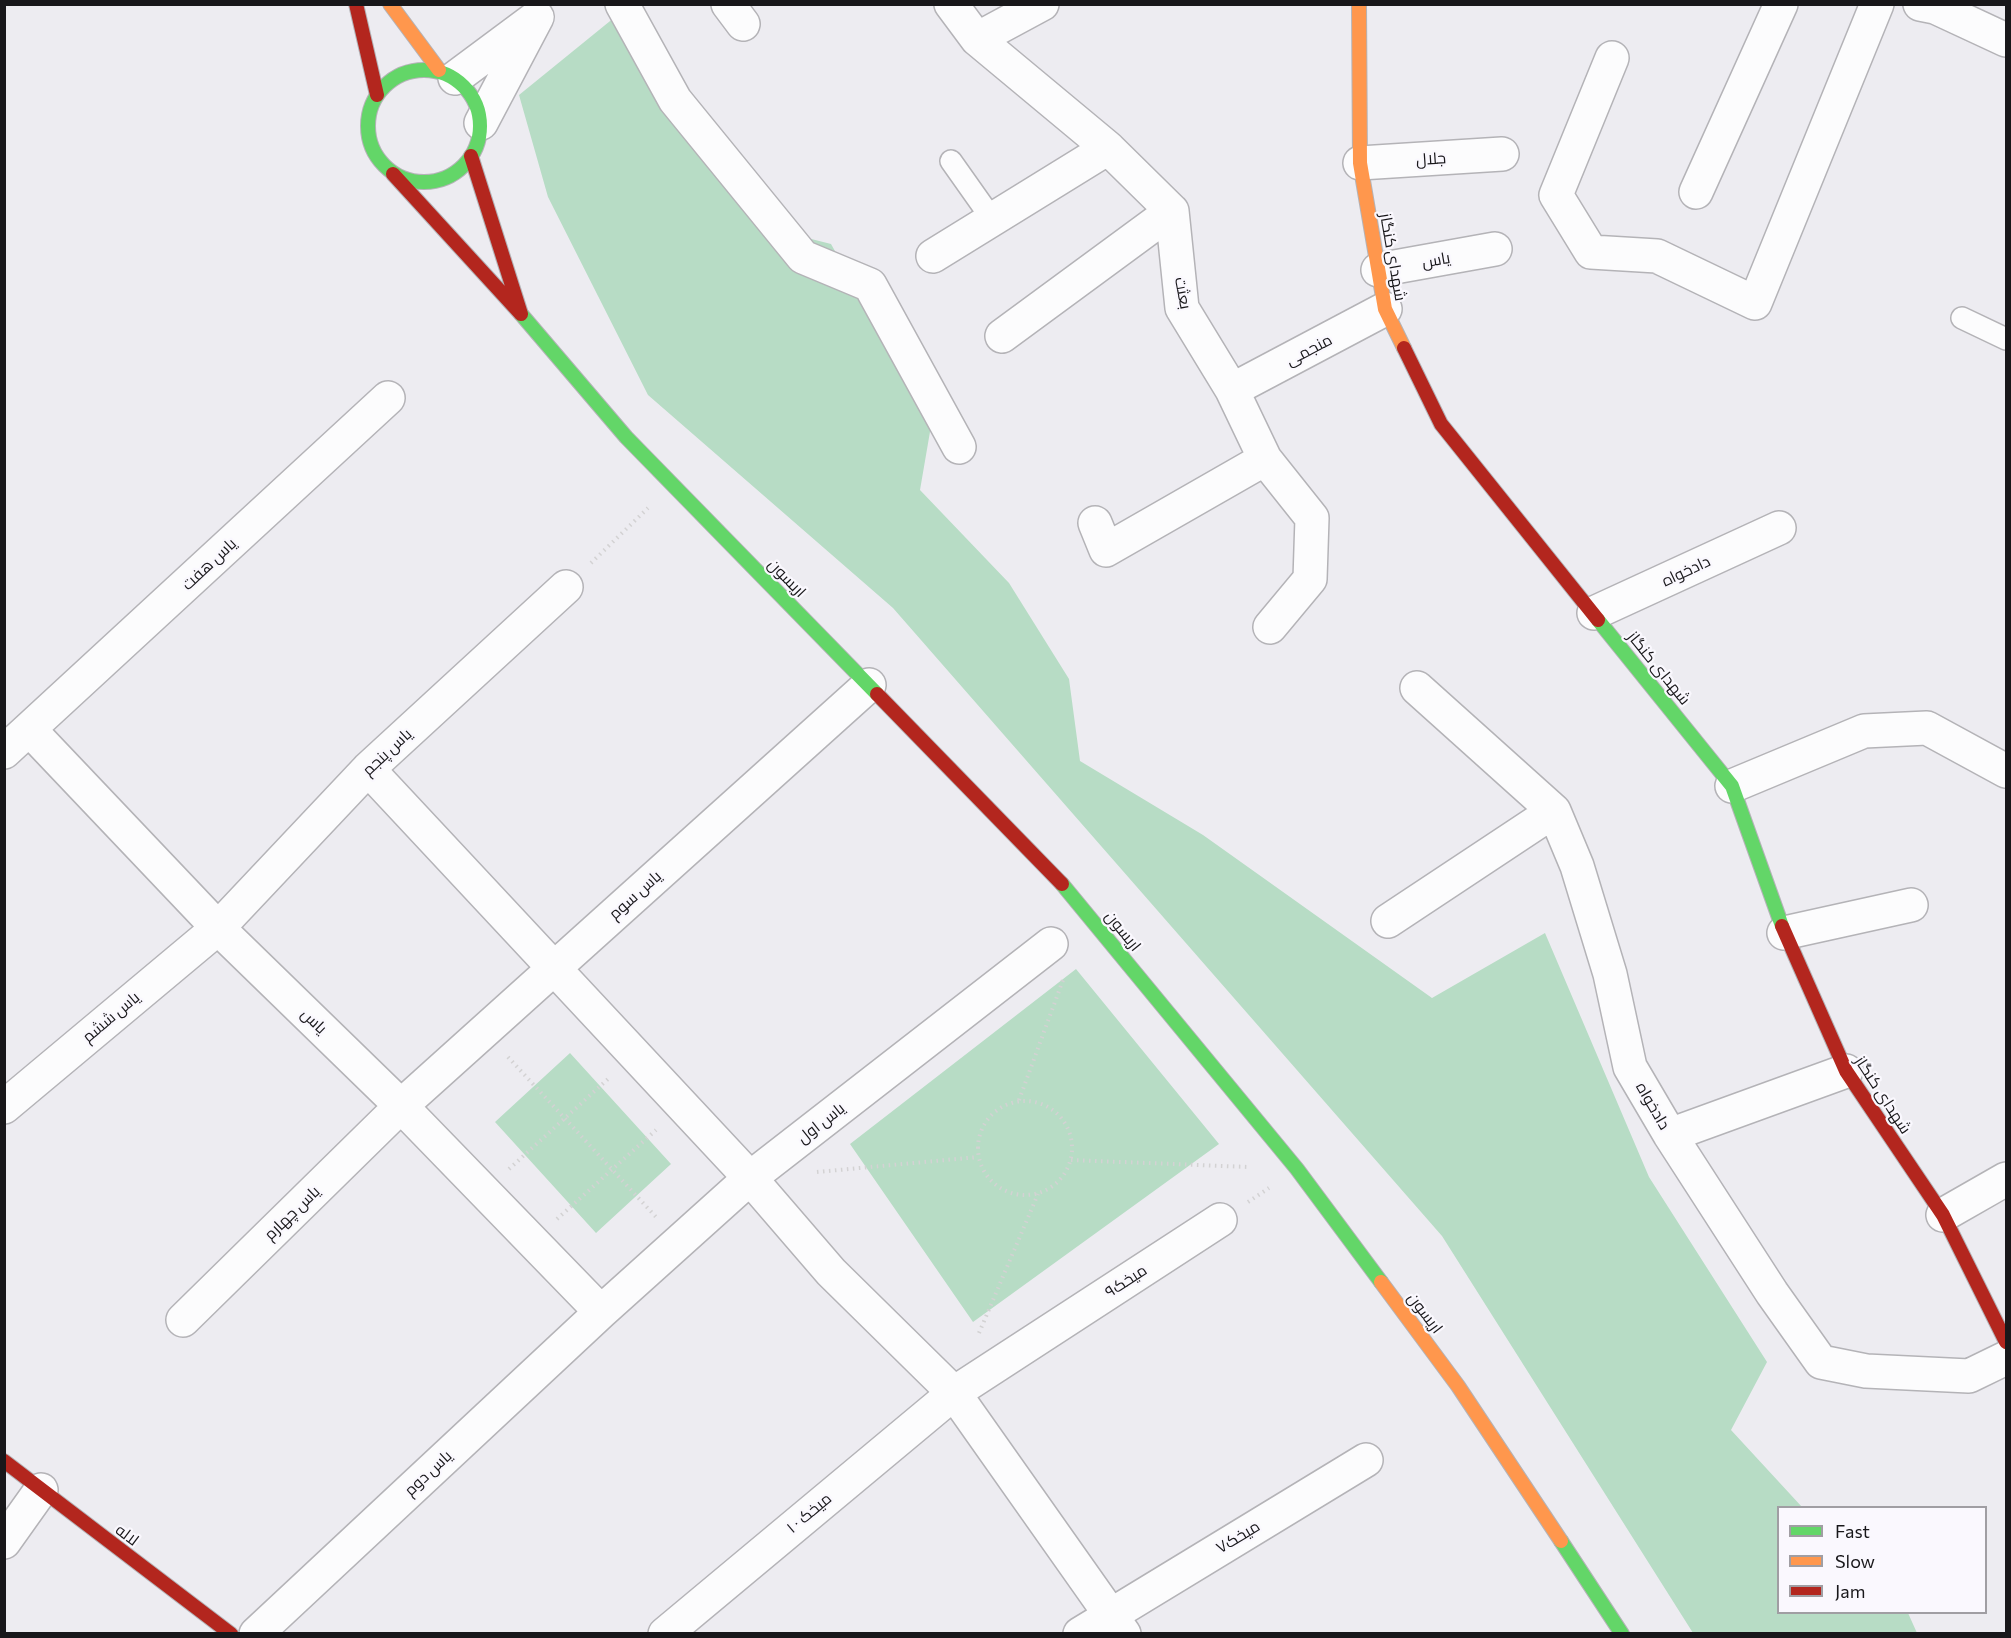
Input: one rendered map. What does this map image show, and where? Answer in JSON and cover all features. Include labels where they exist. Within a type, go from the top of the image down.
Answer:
[{"type":"main road","points":[[356,4],[377,95]]},
{"type":"main road","points":[[390,4],[447,74],[468,90],[477,105],[481,123],[478,140],[471,156],[459,170],[444,179],[427,182],[409,180],[393,174],[380,162],[371,146],[367,128],[369,111],[377,95],[389,81],[404,72],[421,69],[447,74]]},
{"type":"main road","name":"شهدای کنگاز","points":[[1359,4],[1360,163],[1385,309],[1441,424],[1732,786],[1784,933],[1846,1071],[1944,1215],[2007,1342]]},
{"type":"main road","points":[[471,156],[521,314]]},
{"type":"main road","name":"اریسون","points":[[393,174],[521,314],[626,437],[1061,882],[1297,1169],[1458,1386],[1622,1634]]},
{"type":"main road","name":"لاله","points":[[4,1461],[231,1634]]},
{"type":"street","points":[[622,4],[675,100],[803,257],[870,285],[959,447]]},
{"type":"street","points":[[951,4],[977,39],[1108,148],[1172,211],[1002,336]]},
{"type":"street","points":[[977,39],[1042,4]]},
{"type":"street","points":[[1696,192],[1781,4]]},
{"type":"street","points":[[1612,58],[1556,195],[1591,252],[1657,256],[1755,303],[1877,4]]},
{"type":"street","points":[[1920,4],[1935,7],[2007,40]]},
{"type":"street","points":[[447,74],[540,9]]},
{"type":"street","points":[[481,123],[540,9]]},
{"type":"street","points":[[933,256],[1108,148]]},
{"type":"street","name":"جلال","points":[[1360,163],[1502,154]]},
{"type":"street","name":"بعثت","points":[[1172,211],[1182,308],[1232,390],[1265,459],[1312,518],[1310,579],[1270,627]]},
{"type":"street","name":"یاس","points":[[1378,270],[1495,249]]},
{"type":"street","name":"منجمی","points":[[1232,390],[1385,309]]},
{"type":"street","name":"یاس هفت","points":[[4,752],[388,398]]},
{"type":"street","points":[[1095,523],[1106,550],[1265,459]]},
{"type":"street","name":"دادخواه","points":[[1594,613],[1779,528]]},
{"type":"street","name":"یاس پنجم","points":[[218,928],[368,769],[566,587]]},
{"type":"street","name":"یاس سوم","points":[[401,1106],[869,685]]},
{"type":"street","name":"دادخواه","points":[[1417,688],[1554,812],[1577,866],[1610,974],[1630,1068],[1670,1135],[1772,1293],[1821,1362],[1866,1371],[1970,1376],[2007,1358]]},
{"type":"street","points":[[1732,786],[1864,731],[1927,728],[2007,771]]},
{"type":"street","name":"یاس","points":[[29,729],[218,928],[401,1106],[601,1312]]},
{"type":"street","points":[[368,769],[684,1106],[831,1272],[954,1393],[1117,1624]]},
{"type":"street","points":[[1388,921],[1554,812]]},
{"type":"street","points":[[1784,933],[1911,905]]},
{"type":"street","name":"یاس ششم","points":[[4,1107],[218,928]]},
{"type":"street","name":"یاس اول","points":[[601,1312],[750,1178],[1051,944]]},
{"type":"street","points":[[1670,1135],[1846,1071]]},
{"type":"street","name":"یاس چهارم","points":[[183,1320],[401,1106]]},
{"type":"street","points":[[1944,1215],[2007,1179]]},
{"type":"street","name":"میخک۹","points":[[954,1393],[1220,1220]]},
{"type":"street","name":"یاس دوم","points":[[256,1634],[601,1312]]},
{"type":"street","name":"میخک ۰ ۱","points":[[665,1634],[954,1393]]},
{"type":"street","name":"میخک۷","points":[[1080,1634],[1117,1624],[1366,1460]]},
{"type":"street","points":[[4,1542],[41,1490]]},
{"type":"lane","points":[[951,161],[992,219]]},
{"type":"lane","points":[[1962,318],[2007,339]]},
{"type":"path","points":[[566,587],[672,484]]},
{"type":"path","points":[[1019,1100],[1064,979]]},
{"type":"path","points":[[483,1030],[679,1242]]},
{"type":"path","points":[[484,1192],[636,1054]]},
{"type":"path","points":[[1019,1100],[1034,1101],[1049,1107],[1061,1117],[1069,1130],[1072,1145],[1071,1160],[1064,1175],[1053,1186],[1039,1193],[1023,1195],[1008,1192],[994,1184],[984,1173],[978,1157],[978,1142],[982,1126],[991,1114],[1004,1105],[1019,1100]]},
{"type":"path","points":[[531,1241],[684,1106]]},
{"type":"path","points":[[807,1173],[978,1157]]},
{"type":"path","points":[[1071,1160],[1297,1169]]},
{"type":"path","points":[[1220,1220],[1297,1169]]},
{"type":"path","points":[[976,1340],[1039,1193]]},
{"type":"green space","points":[[615,17],[768,228],[831,244],[868,310],[937,391],[920,490],[1009,583],[1069,679],[1080,761],[1203,835],[1432,998],[1545,933],[1649,1177],[1767,1362],[1731,1430],[1801,1506],[1777,1506],[1777,1614],[1908,1614],[1917,1633],[1693,1633],[1442,1236],[893,608],[648,395],[548,197],[519,95]]},
{"type":"green space","points":[[1076,969],[1219,1144],[973,1322],[850,1144]]},
{"type":"green space","points":[[570,1053],[671,1164],[596,1233],[495,1122]]},
{"type":"traffic: fast","points":[[424,70],[446,74],[464,86],[476,104],[480,126],[476,148],[464,166],[446,178],[424,182],[402,178],[384,166],[372,148],[368,126],[372,104],[384,86],[402,74],[424,70]]},
{"type":"traffic: fast","points":[[521,314],[626,437],[877,694]]},
{"type":"traffic: fast","points":[[1598,620],[1732,786],[1782,926]]},
{"type":"traffic: fast","points":[[1062,884],[1297,1169],[1381,1282]]},
{"type":"traffic: fast","points":[[1561,1541],[1622,1634]]},
{"type":"traffic: slow","points":[[390,4],[439,70]]},
{"type":"traffic: slow","points":[[1359,4],[1360,163],[1385,309],[1404,348]]},
{"type":"traffic: slow","points":[[1381,1282],[1458,1386],[1561,1541]]},
{"type":"traffic: jam","points":[[356,4],[377,95]]},
{"type":"traffic: jam","points":[[393,174],[521,314],[471,156]]},
{"type":"traffic: jam","points":[[1404,348],[1441,424],[1598,620]]},
{"type":"traffic: jam","points":[[877,694],[1062,884]]},
{"type":"traffic: jam","points":[[1782,926],[1846,1071],[1943,1215],[2006,1342]]},
{"type":"traffic: jam","points":[[4,1461],[231,1634]]}]
